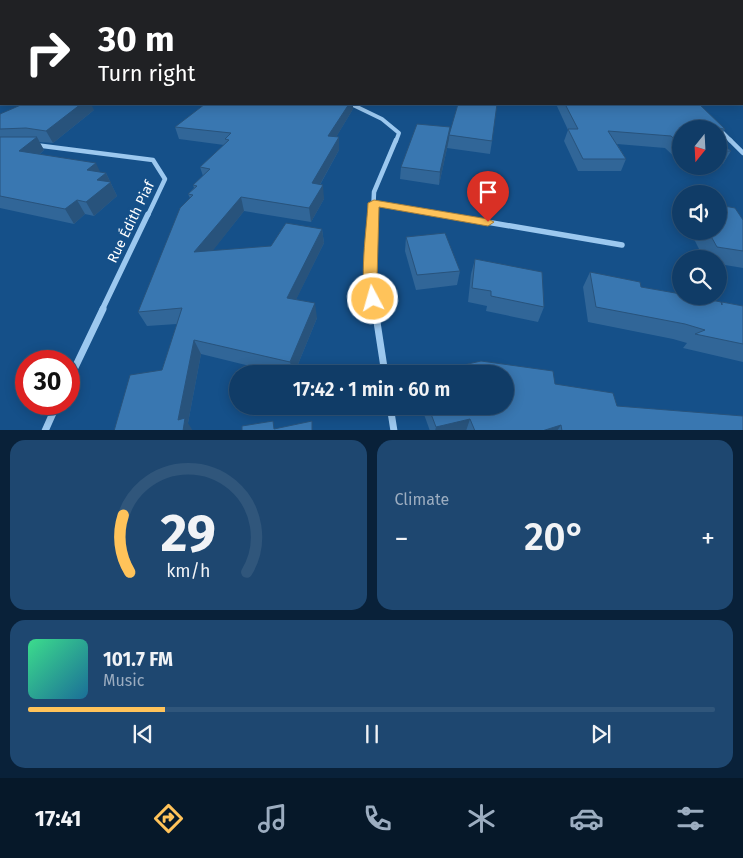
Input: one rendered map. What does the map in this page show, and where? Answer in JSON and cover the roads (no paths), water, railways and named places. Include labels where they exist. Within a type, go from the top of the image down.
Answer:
[{"type":"street","points":[[353,105],[382,119],[399,133],[374,192],[370,280],[384,365]]},
{"type":"street","points":[[728,139],[743,153]]},
{"type":"street","name":"Rue Édith Piaf","points":[[25,145],[153,160],[165,179],[80,357]]},
{"type":"street","points":[[374,203],[622,245]]},
{"type":"street","points":[[45,430],[52,415]]},
{"type":"street","points":[[392,415],[394,430]]}]
